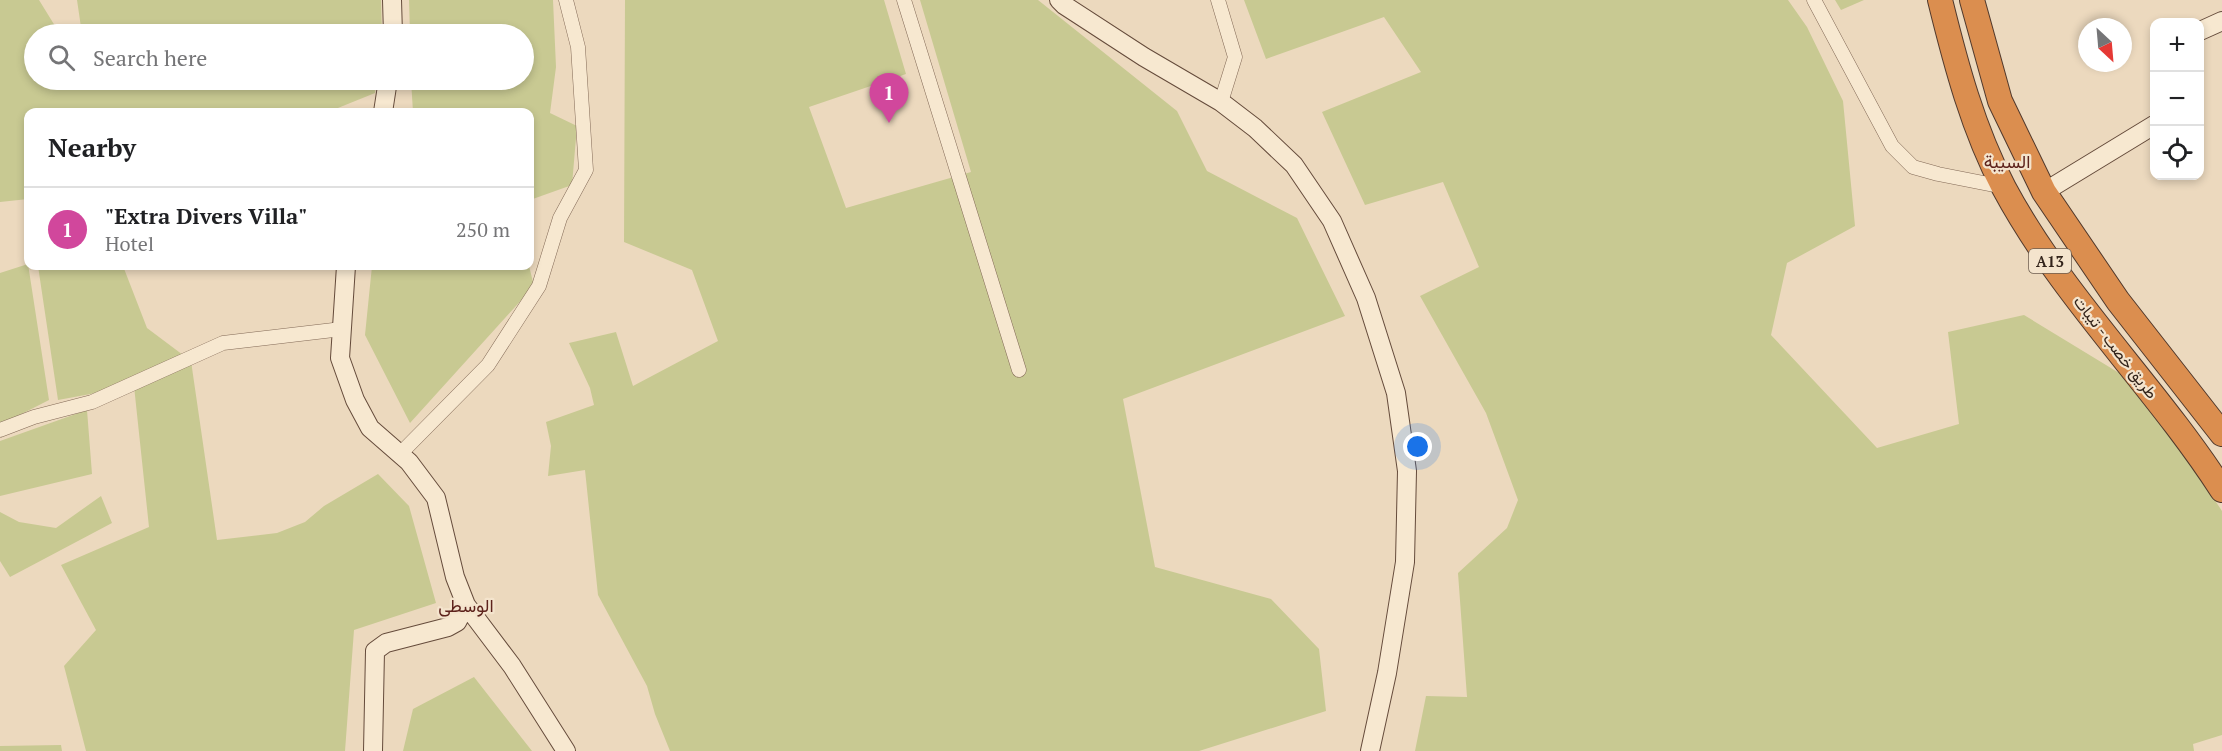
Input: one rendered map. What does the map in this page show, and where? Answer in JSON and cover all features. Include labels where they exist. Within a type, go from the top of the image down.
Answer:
[{"type":"highway","name":"طريق خصب - تيبات","points":[[1940,0],[1965,97],[2004,188],[2042,251],[2165,411],[2222,490]]},
{"type":"highway","name":"طريق خصب - تيبات","points":[[1972,0],[2000,101],[2044,192],[2118,301],[2222,434]]},
{"type":"street","points":[[392,0],[393,24]]},
{"type":"street","points":[[400,454],[488,365],[539,286],[560,218],[586,170],[578,46],[566,0]]},
{"type":"street","points":[[904,0],[1019,370]]},
{"type":"street","points":[[1059,0],[1144,57],[1221,102],[1255,128],[1294,165],[1332,221],[1366,298],[1396,393],[1407,471],[1405,562],[1387,673],[1370,751]]},
{"type":"street","points":[[1218,0],[1235,57],[1221,102]]},
{"type":"street","points":[[1814,0],[1887,136],[1913,167],[2004,188]]},
{"type":"street","points":[[2204,29],[2222,21]]},
{"type":"street","points":[[384,108],[386,90]]},
{"type":"street","points":[[2044,192],[2152,126]]},
{"type":"street","points":[[346,270],[340,358],[355,400],[370,428],[409,462],[436,498],[455,577],[465,605],[512,666],[566,751]]},
{"type":"street","points":[[0,430],[34,417],[92,402],[223,344],[342,329]]},
{"type":"street","points":[[373,751],[375,651],[386,644],[448,627],[457,622],[465,605]]},
{"type":"green space","points":[[0,0],[39,0],[54,24],[24,24],[24,90],[375,90],[375,93],[338,108],[24,108],[24,199],[0,202]]},
{"type":"green space","points":[[77,0],[381,0],[382,24],[81,24]]},
{"type":"green space","points":[[409,0],[553,0],[556,67],[550,113],[577,126],[572,185],[534,199],[534,108],[413,108],[412,90],[534,90],[534,24],[410,24]]},
{"type":"green space","points":[[625,0],[884,0],[906,74],[809,107],[846,208],[971,172],[920,0],[1038,0],[1177,111],[1207,171],[1297,218],[1345,316],[1123,399],[1155,567],[1271,599],[1319,649],[1326,711],[1199,751],[670,751],[647,686],[598,595],[585,470],[548,476],[551,446],[546,422],[594,405],[590,388],[569,343],[616,332],[633,386],[718,341],[692,270],[624,242]]},
{"type":"green space","points":[[1244,0],[1788,0],[1807,27],[1843,101],[1855,226],[1787,263],[1771,335],[1877,448],[1959,424],[1948,332],[2024,315],[2129,379],[2181,449],[2222,511],[2222,735],[2193,744],[2194,751],[1415,751],[1426,696],[1467,697],[1458,573],[1507,528],[1518,500],[1486,413],[1420,296],[1479,267],[1443,182],[1365,205],[1322,112],[1421,72],[1384,17],[1266,59]]},
{"type":"green space","points":[[1835,0],[1864,0],[1841,10]]},
{"type":"green space","points":[[24,265],[24,270],[29,270],[49,400],[0,425],[0,273]]},
{"type":"green space","points":[[39,270],[125,270],[147,328],[191,361],[217,540],[277,533],[305,522],[324,506],[378,474],[409,506],[436,603],[354,630],[345,751],[86,751],[64,666],[96,630],[61,565],[149,527],[134,386],[58,400]]},
{"type":"green space","points":[[372,270],[530,270],[534,286],[410,423],[365,335]]},
{"type":"green space","points":[[87,410],[92,474],[0,496],[0,441]]},
{"type":"green space","points":[[101,496],[112,523],[10,577],[0,561],[0,512],[19,522],[56,528]]},
{"type":"green space","points":[[474,677],[532,751],[403,751],[413,709]]},
{"type":"green space","points":[[61,745],[62,751],[0,751],[0,746]]},
{"type":"place","name":"\"Extra Divers Villa\"","points":[[889,123]]},
{"type":"district","name":"السيبة","points":[[2007,161]]},
{"type":"district","name":"الوسطى","points":[[466,605]]}]
